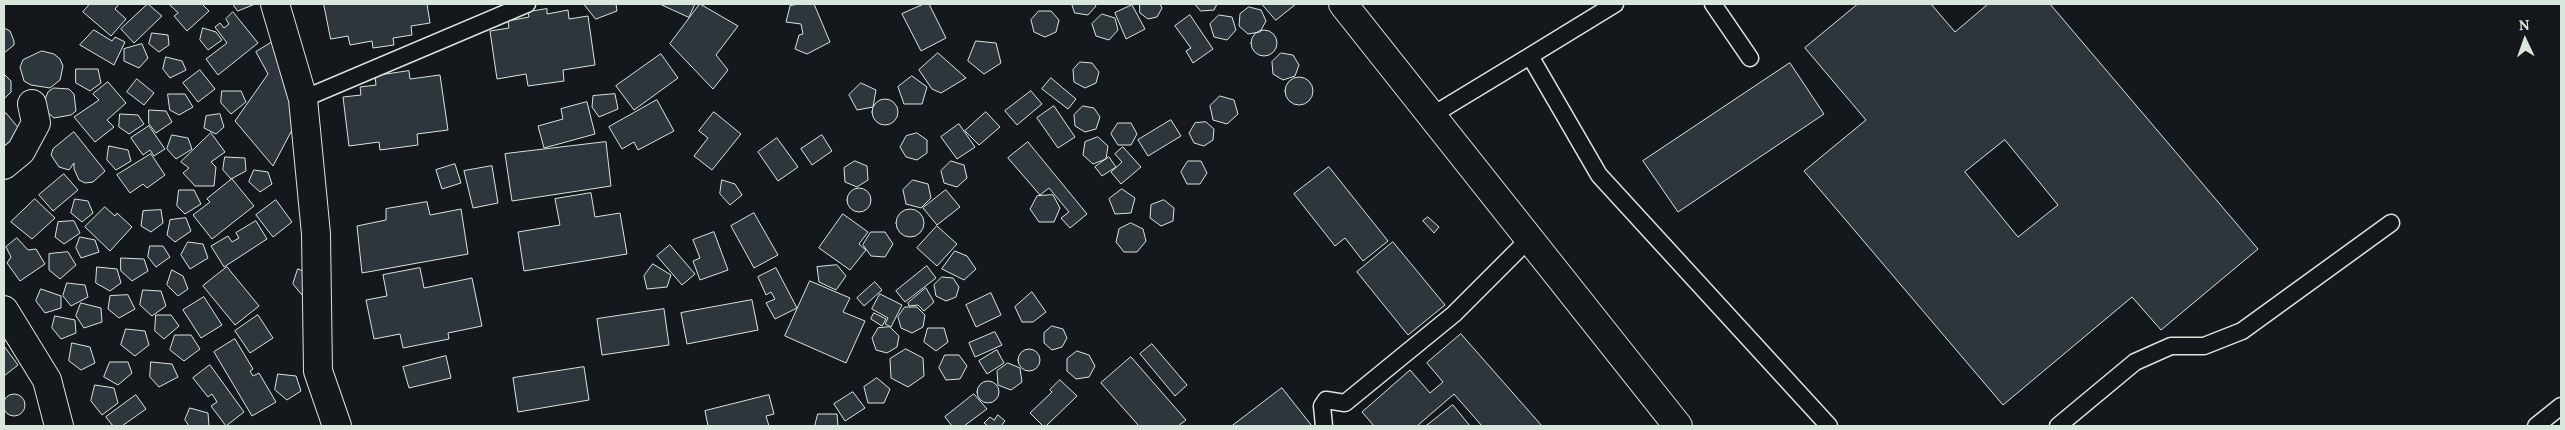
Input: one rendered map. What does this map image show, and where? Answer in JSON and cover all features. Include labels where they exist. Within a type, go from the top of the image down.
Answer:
[{"type":"street","points":[[275,4],[303,99],[316,234],[318,371],[337,426]]},
{"type":"street","points":[[1343,4],[1528,240],[1678,426]]},
{"type":"street","points":[[4,165],[21,151],[36,123],[32,104]]},
{"type":"street","points":[[4,310],[47,380],[59,426]]},
{"type":"lane","points":[[303,99],[527,4]]},
{"type":"lane","points":[[1430,116],[1615,4]]},
{"type":"lane","points":[[1713,4],[1750,58]]},
{"type":"lane","points":[[1530,56],[1598,176],[1828,426]]},
{"type":"lane","points":[[2063,425],[2135,362],[2172,346],[2204,346],[2242,331],[2390,223]]},
{"type":"lane","points":[[1324,426],[1322,406],[1326,400],[1345,403],[1454,314],[1528,240]]},
{"type":"lane","points":[[2536,426],[2561,406]]},
{"type":"building","points":[[90,4],[119,4],[115,9],[126,19],[111,36],[83,12]]},
{"type":"building","points":[[148,4],[162,16],[134,43],[121,29]]},
{"type":"building","points":[[169,4],[202,4],[209,11],[187,31],[174,16],[178,13]]},
{"type":"building","points":[[233,4],[255,4],[238,11]]},
{"type":"building","points":[[324,4],[427,4],[430,23],[411,26],[412,35],[393,38],[394,45],[373,48],[372,41],[350,45],[348,36],[331,39]]},
{"type":"building","points":[[584,4],[616,4],[617,11],[596,19]]},
{"type":"building","points":[[660,4],[695,4],[689,17]]},
{"type":"building","points":[[700,4],[738,26],[716,55],[728,70],[713,89],[670,44]]},
{"type":"building","points":[[814,4],[830,42],[807,54],[795,49],[799,35],[803,34],[801,24],[786,22],[790,6]]},
{"type":"building","points":[[924,4],[929,4],[946,38],[921,51],[902,14]]},
{"type":"building","points":[[1072,4],[1095,4],[1096,6],[1088,15],[1075,13]]},
{"type":"building","points":[[1140,4],[1160,4],[1162,8],[1157,17],[1148,19],[1140,13]]},
{"type":"building","points":[[1195,4],[1217,4],[1214,10],[1201,11]]},
{"type":"building","points":[[1262,4],[1296,4],[1276,20]]},
{"type":"building","points":[[1858,4],[1931,4],[1955,32],[1988,4],[2050,4],[2258,249],[2161,330],[2132,297],[2003,405],[1804,171],[1866,120],[1805,48]],"holes":[[[2005,140],[2058,205],[2018,237],[1965,172]]]},
{"type":"building","points":[[1132,5],[1145,29],[1126,39],[1115,13]]},
{"type":"building","points":[[1249,7],[1261,10],[1266,21],[1260,32],[1248,34],[1239,26],[1240,14]]},
{"type":"building","points":[[547,9],[547,14],[568,10],[569,19],[588,16],[595,65],[563,70],[564,81],[528,86],[526,74],[497,79],[490,31],[509,28],[508,21],[529,17],[528,12]]},
{"type":"building","points":[[1039,11],[1051,11],[1059,20],[1056,32],[1045,37],[1034,32],[1031,20]]},
{"type":"building","points":[[233,12],[258,43],[218,75],[206,59],[227,43],[215,27],[220,23],[224,28],[229,24],[226,19]]},
{"type":"building","points":[[1102,14],[1115,18],[1118,30],[1109,40],[1096,36],[1092,24]]},
{"type":"building","points":[[1190,15],[1213,49],[1193,63],[1186,51],[1191,48],[1175,26]]},
{"type":"building","points":[[1219,15],[1232,17],[1236,30],[1227,40],[1214,37],[1210,24]]},
{"type":"building","points":[[4,28],[10,31],[14,45],[4,53]]},
{"type":"building","points":[[203,28],[216,32],[222,40],[208,50],[200,40]]},
{"type":"building","points":[[94,30],[112,41],[115,37],[125,42],[114,65],[80,45]]},
{"type":"building","points":[[1264,30],[1273,34],[1277,43],[1273,52],[1264,56],[1255,52],[1251,43],[1255,34]]},
{"type":"building","points":[[152,33],[168,35],[169,45],[159,52],[149,44]]},
{"type":"building","points":[[279,38],[302,111],[273,166],[235,121],[268,74],[256,52]]},
{"type":"building","points":[[976,41],[996,43],[1001,63],[984,74],[968,61]]},
{"type":"building","points":[[142,44],[148,58],[139,68],[124,61],[124,49]]},
{"type":"building","points":[[42,51],[54,54],[60,59],[63,66],[60,80],[50,88],[31,85],[24,81],[20,67],[23,60]]},
{"type":"building","points":[[938,53],[966,78],[941,93],[932,89],[919,70]]},
{"type":"building","points":[[1281,53],[1293,55],[1299,65],[1295,76],[1283,80],[1273,74],[1272,62]]},
{"type":"building","points":[[661,54],[678,78],[634,110],[616,86]]},
{"type":"building","points":[[166,57],[182,61],[186,70],[170,78],[163,69]]},
{"type":"building","points":[[1080,62],[1092,63],[1099,72],[1096,83],[1085,88],[1074,82],[1073,70]]},
{"type":"building","points":[[1790,63],[1824,114],[1678,212],[1643,161]]},
{"type":"building","points":[[76,69],[98,69],[101,83],[90,91],[76,83]]},
{"type":"building","points":[[200,70],[215,89],[198,102],[183,83]]},
{"type":"building","points":[[409,71],[410,79],[440,75],[448,130],[417,134],[418,145],[380,150],[379,142],[349,146],[343,97],[361,95],[360,87],[376,85],[375,76]]},
{"type":"building","points":[[4,74],[11,81],[11,92],[4,99]]},
{"type":"building","points":[[912,76],[927,87],[922,104],[904,104],[898,87]]},
{"type":"building","points":[[1299,77],[1309,81],[1313,91],[1309,101],[1299,105],[1289,101],[1285,91],[1289,81]]},
{"type":"building","points":[[1051,78],[1076,99],[1068,109],[1042,89]]},
{"type":"building","points":[[137,79],[154,93],[144,105],[127,92]]},
{"type":"building","points":[[108,82],[126,103],[107,120],[114,127],[95,142],[74,117],[99,100],[93,94]]},
{"type":"building","points":[[861,83],[876,90],[873,107],[857,110],[849,95]]},
{"type":"building","points":[[54,88],[69,89],[74,94],[76,111],[71,115],[54,118],[47,112],[43,104],[48,92]]},
{"type":"building","points":[[222,91],[241,91],[246,102],[231,114],[221,103]]},
{"type":"building","points":[[1031,91],[1042,104],[1017,125],[1005,111]]},
{"type":"building","points":[[168,94],[185,94],[193,107],[179,115],[170,110]]},
{"type":"building","points":[[615,94],[618,109],[599,117],[592,107],[593,96]]},
{"type":"building","points":[[1220,96],[1234,100],[1238,114],[1227,124],[1213,120],[1210,106]]},
{"type":"building","points":[[885,99],[894,103],[898,112],[894,121],[885,125],[876,121],[872,112],[876,103]]},
{"type":"building","points":[[657,100],[674,131],[638,150],[634,142],[622,149],[609,127]]},
{"type":"building","points":[[587,102],[595,134],[544,148],[538,126],[563,119],[561,109]]},
{"type":"building","points":[[1054,106],[1075,137],[1058,148],[1037,118]]},
{"type":"building","points":[[1083,106],[1094,108],[1100,117],[1096,129],[1085,132],[1075,126],[1074,115]]},
{"type":"building","points":[[149,110],[166,111],[172,122],[156,133],[149,124]]},
{"type":"building","points":[[714,112],[741,134],[712,170],[694,156],[708,138],[699,131]]},
{"type":"building","points":[[986,112],[1000,127],[979,145],[965,131]]},
{"type":"building","points":[[6,113],[26,137],[4,154],[4,115]]},
{"type":"building","points":[[120,114],[138,115],[144,124],[129,134],[119,127]]},
{"type":"building","points":[[220,114],[224,127],[216,134],[204,128],[206,116]]},
{"type":"building","points":[[1171,120],[1181,136],[1148,156],[1138,140]]},
{"type":"building","points":[[1206,122],[1214,129],[1213,140],[1204,146],[1194,143],[1189,133],[1195,123]]},
{"type":"building","points":[[1118,123],[1131,123],[1137,134],[1131,145],[1118,145],[1111,134]]},
{"type":"building","points":[[959,124],[975,147],[957,159],[941,137]]},
{"type":"building","points":[[149,126],[165,149],[154,156],[150,150],[143,155],[131,138]]},
{"type":"building","points":[[74,132],[105,171],[93,182],[85,183],[79,180],[74,169],[74,163],[69,170],[59,167],[51,155],[53,149]]},
{"type":"building","points":[[211,133],[225,152],[211,162],[216,167],[214,186],[195,186],[183,173],[189,168],[181,162]]},
{"type":"building","points":[[917,133],[927,140],[927,153],[917,160],[906,157],[900,147],[906,136]]},
{"type":"building","points":[[172,135],[188,138],[192,149],[176,159],[167,149]]},
{"type":"building","points":[[822,135],[832,151],[812,165],[801,149]]},
{"type":"building","points":[[1098,137],[1108,146],[1106,159],[1093,164],[1083,155],[1085,142]]},
{"type":"building","points":[[777,138],[798,167],[778,181],[758,152]]},
{"type":"building","points":[[606,142],[611,186],[512,201],[505,154]]},
{"type":"building","points":[[1028,142],[1087,214],[1070,228],[1061,218],[1069,212],[1049,188],[1040,195],[1008,158]]},
{"type":"building","points":[[109,146],[128,150],[131,161],[116,170],[107,160]]},
{"type":"building","points":[[1123,147],[1141,167],[1121,184],[1111,172],[1122,162],[1115,154]]},
{"type":"building","points":[[151,154],[165,175],[147,188],[143,184],[130,193],[117,175]]},
{"type":"building","points":[[225,157],[245,158],[246,171],[231,179],[223,170]]},
{"type":"building","points":[[1109,157],[1116,167],[1102,176],[1095,167]]},
{"type":"building","points":[[855,161],[867,166],[868,180],[857,187],[845,182],[844,168]]},
{"type":"building","points":[[951,161],[964,165],[967,178],[957,187],[944,183],[941,171]]},
{"type":"building","points":[[1188,161],[1201,161],[1207,173],[1200,184],[1187,184],[1181,172]]},
{"type":"building","points":[[455,164],[461,183],[442,189],[436,170]]},
{"type":"building","points":[[492,166],[498,203],[473,208],[464,171]]},
{"type":"building","points":[[1329,167],[1388,241],[1363,261],[1345,238],[1335,246],[1294,194]]},
{"type":"building","points":[[254,170],[268,172],[272,184],[260,192],[249,182]]},
{"type":"building","points":[[64,174],[78,190],[53,211],[39,195]]},
{"type":"building","points":[[232,179],[254,206],[212,239],[193,215],[210,202],[207,199]]},
{"type":"building","points":[[722,180],[735,184],[742,195],[730,205],[720,194]]},
{"type":"building","points":[[913,180],[928,184],[931,198],[921,208],[906,204],[903,190]]},
{"type":"building","points":[[859,188],[868,191],[871,200],[868,209],[859,212],[850,209],[847,200],[850,191]]},
{"type":"building","points":[[1122,189],[1135,198],[1131,213],[1115,214],[1109,199]]},
{"type":"building","points":[[179,190],[194,190],[201,204],[185,214],[177,206]]},
{"type":"building","points":[[946,190],[960,207],[937,225],[923,208]]},
{"type":"building","points":[[591,193],[595,217],[620,213],[627,254],[524,271],[518,232],[560,225],[555,199]]},
{"type":"building","points":[[1053,195],[1060,208],[1054,222],[1039,222],[1030,209],[1037,196]]},
{"type":"building","points":[[35,199],[55,218],[32,239],[11,222]]},
{"type":"building","points":[[75,199],[88,201],[93,213],[82,222],[71,213]]},
{"type":"building","points":[[276,200],[292,222],[273,237],[256,215]]},
{"type":"building","points":[[1164,200],[1174,208],[1173,221],[1161,226],[1150,218],[1151,205]]},
{"type":"building","points":[[427,202],[430,215],[461,209],[468,254],[362,273],[357,226],[386,220],[386,209]]},
{"type":"building","points":[[105,207],[115,216],[117,213],[132,227],[110,251],[85,227]]},
{"type":"building","points":[[910,209],[920,213],[924,223],[920,233],[910,237],[900,233],[896,223],[900,213]]},
{"type":"building","points":[[161,210],[163,223],[151,232],[141,226],[143,211]]},
{"type":"building","points":[[754,213],[778,255],[754,268],[731,226]]},
{"type":"building","points":[[843,214],[868,232],[859,244],[866,250],[850,270],[819,248]]},
{"type":"building","points":[[1428,217],[1439,227],[1434,233],[1423,221]]},
{"type":"building","points":[[186,218],[191,231],[175,242],[167,235],[170,220]]},
{"type":"building","points":[[74,221],[80,233],[64,244],[55,237],[58,222]]},
{"type":"building","points":[[256,221],[267,239],[224,267],[211,246],[228,236],[232,242],[239,238],[236,233]]},
{"type":"building","points":[[1131,223],[1143,229],[1146,241],[1137,252],[1124,252],[1116,242],[1119,229]]},
{"type":"building","points":[[937,226],[957,244],[937,266],[917,248]]},
{"type":"building","points":[[714,232],[728,270],[700,280],[693,261],[700,258],[693,240]]},
{"type":"building","points":[[871,232],[885,232],[893,244],[885,257],[871,256],[863,245]]},
{"type":"building","points":[[80,237],[95,240],[99,252],[81,258],[76,248]]},
{"type":"building","points":[[17,238],[28,250],[36,249],[45,264],[20,281],[7,263],[11,257],[6,247]]},
{"type":"building","points":[[188,242],[203,244],[208,258],[190,269],[181,255]]},
{"type":"building","points":[[1393,242],[1445,305],[1408,335],[1357,272]]},
{"type":"building","points":[[670,245],[695,274],[682,285],[657,256]]},
{"type":"building","points":[[150,246],[163,246],[170,257],[156,267],[148,257]]},
{"type":"building","points":[[955,251],[967,256],[976,269],[964,280],[942,269]]},
{"type":"building","points":[[68,252],[76,265],[60,279],[49,270],[49,254]]},
{"type":"building","points":[[121,258],[144,259],[148,271],[132,281],[121,271]]},
{"type":"building","points":[[653,264],[671,275],[667,287],[647,289],[644,276]]},
{"type":"building","points":[[837,265],[846,276],[836,290],[819,282],[817,267]]},
{"type":"building","points":[[927,266],[936,278],[905,302],[896,291]]},
{"type":"building","points":[[97,267],[117,269],[121,283],[110,291],[96,283]]},
{"type":"building","points":[[227,267],[259,306],[235,325],[203,286]]},
{"type":"building","points":[[420,268],[424,288],[472,278],[482,326],[448,333],[449,339],[403,348],[400,334],[374,339],[366,300],[387,296],[383,275]]},
{"type":"building","points":[[776,268],[797,308],[775,319],[766,303],[775,299],[771,292],[766,295],[758,277]]},
{"type":"building","points":[[298,269],[313,275],[315,289],[302,295],[293,284]]},
{"type":"building","points":[[172,270],[183,276],[188,289],[178,296],[167,285]]},
{"type":"building","points":[[942,277],[953,278],[959,287],[956,297],[946,301],[936,296],[934,285]]},
{"type":"building","points":[[810,281],[850,298],[843,312],[865,321],[846,363],[785,336]]},
{"type":"building","points":[[875,282],[882,290],[864,306],[857,298]]},
{"type":"building","points":[[67,283],[85,285],[88,297],[71,306],[63,296]]},
{"type":"building","points":[[926,288],[934,302],[924,311],[918,305],[909,306],[908,303]]},
{"type":"building","points":[[41,289],[61,296],[61,308],[45,313],[36,301]]},
{"type":"building","points":[[143,290],[161,291],[166,306],[152,316],[140,305]]},
{"type":"building","points":[[1032,292],[1046,312],[1033,322],[1022,322],[1015,307]]},
{"type":"building","points":[[991,293],[1001,315],[976,327],[966,305]]},
{"type":"building","points":[[880,294],[902,305],[891,327],[885,324],[888,318],[872,309]]},
{"type":"building","points":[[128,295],[135,309],[119,318],[108,309],[110,296]]},
{"type":"building","points":[[204,297],[222,325],[201,338],[183,310]]},
{"type":"building","points":[[752,300],[758,330],[687,344],[681,313]]},
{"type":"building","points":[[81,303],[101,308],[102,322],[84,328],[76,316]]},
{"type":"building","points":[[905,307],[917,307],[925,315],[923,327],[912,333],[901,328],[898,317]]},
{"type":"building","points":[[664,309],[669,345],[602,355],[597,319]]},
{"type":"building","points":[[874,313],[886,319],[882,326],[871,319]]},
{"type":"building","points":[[156,315],[171,315],[179,326],[164,339],[155,331]]},
{"type":"building","points":[[258,315],[273,338],[250,353],[235,331]]},
{"type":"building","points":[[55,316],[75,320],[76,333],[61,339],[52,328]]},
{"type":"building","points":[[1052,326],[1063,329],[1067,338],[1062,347],[1052,350],[1044,343],[1044,333]]},
{"type":"building","points":[[890,327],[899,336],[897,347],[887,353],[876,350],[872,338],[878,328]]},
{"type":"building","points":[[928,328],[944,328],[948,342],[936,351],[924,342]]},
{"type":"building","points":[[126,329],[145,331],[149,345],[135,356],[121,345]]},
{"type":"building","points":[[995,332],[1002,345],[975,357],[969,343]]},
{"type":"building","points":[[1461,334],[1542,426],[1482,426],[1454,394],[1417,426],[1374,426],[1362,412],[1410,370],[1430,393],[1443,382],[1427,363]]},
{"type":"building","points":[[175,335],[191,335],[200,349],[184,361],[170,350]]},
{"type":"building","points":[[235,339],[253,369],[250,371],[253,376],[259,373],[276,402],[252,416],[214,352]]},
{"type":"building","points":[[72,343],[90,347],[95,363],[81,370],[69,361]]},
{"type":"building","points":[[1152,344],[1187,385],[1175,396],[1140,354]]},
{"type":"building","points":[[4,346],[18,365],[4,376]]},
{"type":"building","points":[[906,349],[923,358],[924,376],[908,387],[891,378],[890,359]]},
{"type":"building","points":[[1029,349],[1037,352],[1040,360],[1037,368],[1029,371],[1021,368],[1018,360],[1021,352]]},
{"type":"building","points":[[997,350],[1004,363],[987,374],[979,361]]},
{"type":"building","points":[[1077,351],[1089,355],[1095,366],[1089,377],[1076,379],[1067,371],[1067,359]]},
{"type":"building","points":[[945,355],[959,355],[967,366],[960,379],[946,380],[939,368]]},
{"type":"building","points":[[446,356],[451,378],[409,388],[403,367]]},
{"type":"building","points":[[1131,357],[1186,420],[1178,426],[1139,426],[1101,383]]},
{"type":"building","points":[[110,362],[128,362],[132,373],[118,385],[104,377]]},
{"type":"building","points":[[151,362],[172,364],[178,377],[159,387],[150,377]]},
{"type":"building","points":[[1008,363],[1020,368],[1022,382],[1011,390],[998,385],[997,371]]},
{"type":"building","points":[[210,365],[244,412],[226,426],[211,406],[217,402],[212,394],[208,397],[193,378]]},
{"type":"building","points":[[584,367],[589,400],[518,412],[513,378]]},
{"type":"building","points":[[278,374],[296,376],[301,391],[287,400],[275,390]]},
{"type":"building","points":[[877,378],[890,389],[884,403],[868,403],[864,387]]},
{"type":"building","points":[[1060,380],[1077,396],[1046,426],[1043,426],[1030,413],[1052,392],[1050,390]]},
{"type":"building","points":[[988,381],[996,384],[999,392],[996,400],[988,403],[980,400],[977,392],[980,384]]},
{"type":"building","points":[[95,385],[114,388],[118,403],[102,415],[91,401]]},
{"type":"building","points":[[1282,388],[1312,426],[1232,426]]},
{"type":"building","points":[[853,392],[865,408],[845,421],[834,404]]},
{"type":"building","points":[[14,394],[22,397],[25,405],[22,413],[14,416],[6,413],[3,405],[6,397]]},
{"type":"building","points":[[974,394],[987,409],[964,426],[952,426],[945,417]]},
{"type":"building","points":[[136,395],[146,409],[122,426],[113,426],[106,417]]},
{"type":"building","points":[[769,395],[774,414],[766,416],[769,426],[708,426],[705,411]]},
{"type":"building","points":[[1453,405],[1470,426],[1426,426]]},
{"type":"building","points":[[190,408],[208,413],[209,426],[189,426],[185,420]]},
{"type":"building","points":[[818,414],[837,414],[838,426],[815,426]]},
{"type":"building","points":[[998,415],[1005,421],[1001,426],[988,426],[984,423],[990,417],[994,420]]}]
